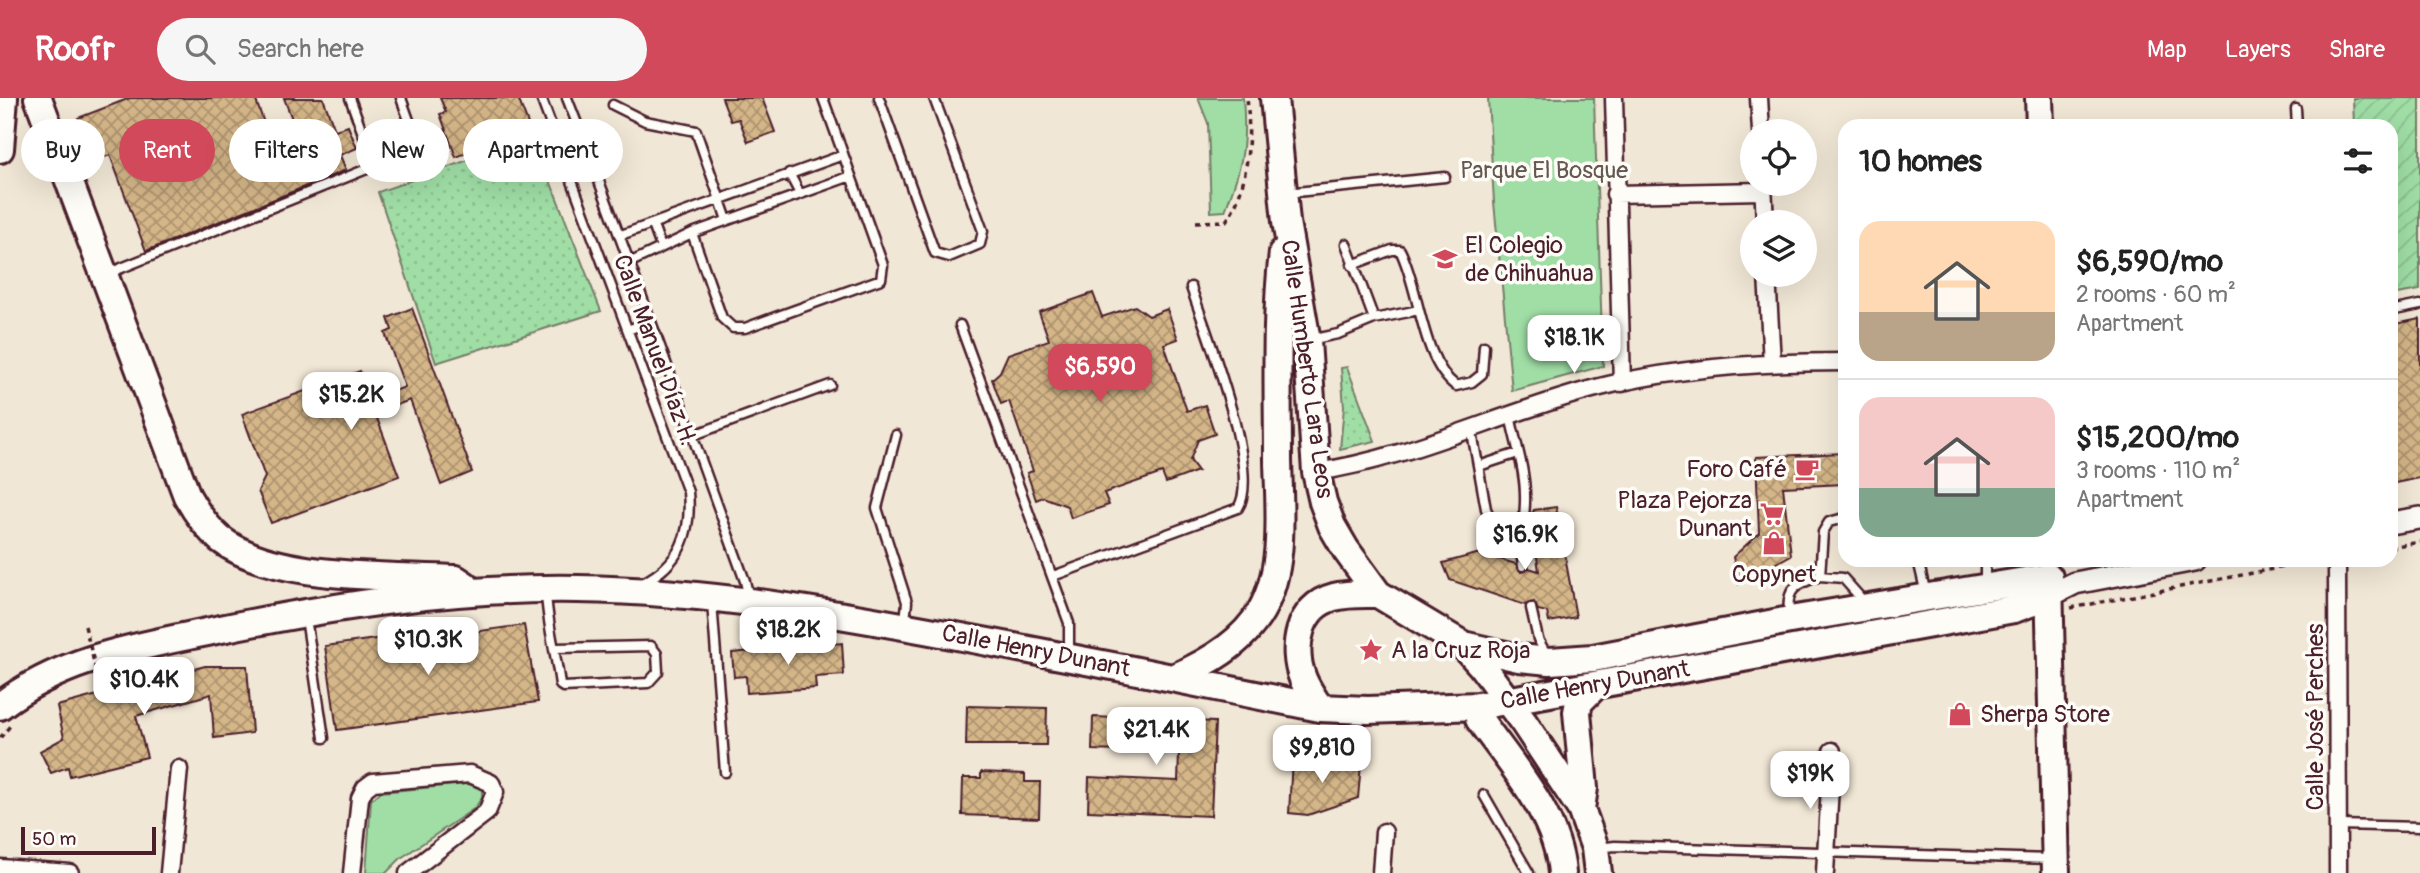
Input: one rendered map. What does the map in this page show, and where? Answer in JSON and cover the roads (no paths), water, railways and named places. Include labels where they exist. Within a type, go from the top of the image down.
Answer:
[{"type":"main road","points":[[0,149],[4,98]]},
{"type":"main road","points":[[38,98],[187,496],[200,518],[220,538],[246,554],[276,565],[312,570],[456,579],[476,592]]},
{"type":"main road","points":[[1173,678],[1203,665],[1231,645],[1260,613],[1271,589],[1279,540],[1278,294],[1286,222],[1274,98]]},
{"type":"main road","points":[[2039,98],[2040,119]]},
{"type":"main road","name":"Calle Humberto Lara Leos","points":[[1286,222],[1307,341],[1316,472],[1332,526],[1378,594],[1463,645],[1508,701],[1581,808],[1596,861]]},
{"type":"main road","name":"Calle Henry Dunant","points":[[1463,645],[1491,654],[1550,661],[1593,658],[1927,597],[1985,573],[2049,578]]},
{"type":"main road","points":[[2049,578],[2055,866]]},
{"type":"main road","name":"Calle Henry Dunant","points":[[0,706],[37,680],[86,660],[305,612],[476,592],[546,589],[624,591],[750,602],[905,626],[1320,708],[1368,710],[1478,706],[2014,609],[2049,578]]},
{"type":"main road","points":[[1320,708],[1303,681],[1297,659],[1297,640],[1304,619],[1317,604],[1333,597],[1378,594]]},
{"type":"main road","points":[[1581,808],[1584,788],[1577,712],[1579,702],[1595,685]]},
{"type":"main road","points":[[1478,706],[1479,719],[1543,811],[1560,853],[1562,873]]},
{"type":"street","points":[[1614,98],[1622,383]]},
{"type":"street","points":[[1759,98],[1760,119]]},
{"type":"street","points":[[1615,194],[1740,188]]},
{"type":"street","points":[[1769,287],[1772,363]]},
{"type":"street","points":[[1316,472],[1383,457],[1471,427],[1622,383],[1772,363],[1838,362]]},
{"type":"street","points":[[2398,522],[2420,518]]},
{"type":"street","name":"Calle Henry Dunant","points":[[2049,578],[2075,583],[2158,567]]},
{"type":"street","name":"Calle José Perches","points":[[2337,567],[2338,873]]},
{"type":"street","points":[[1825,873],[1832,751]]},
{"type":"street","points":[[169,873],[179,769]]},
{"type":"street","points":[[352,873],[360,798],[365,788],[373,782],[470,774],[491,783],[495,792],[493,802],[486,812],[408,873]]},
{"type":"street","points":[[1381,873],[1384,832]]},
{"type":"street","points":[[0,868],[70,873]]},
{"type":"lane","points":[[350,98],[358,119]]},
{"type":"lane","points":[[401,98],[409,119]]},
{"type":"lane","name":"Calle Manuel Díaz H.","points":[[541,98],[688,492],[690,514],[687,536],[679,553],[650,579],[624,591]]},
{"type":"lane","name":"Calle Manuel Díaz H.","points":[[568,98],[631,261],[691,436],[745,580],[750,602]]},
{"type":"lane","points":[[692,233],[722,318],[733,328],[745,328],[881,279],[884,273],[823,98]]},
{"type":"lane","points":[[879,98],[935,253],[949,257],[980,244],[983,231],[934,98]]},
{"type":"lane","points":[[612,105],[645,121],[696,131],[727,220]]},
{"type":"lane","points":[[2296,109],[2297,119]]},
{"type":"lane","points":[[621,235],[843,155]]},
{"type":"lane","points":[[789,173],[800,194]]},
{"type":"lane","points":[[106,274],[356,175]]},
{"type":"lane","points":[[631,261],[692,233],[851,176]]},
{"type":"lane","points":[[1283,194],[1445,177]]},
{"type":"lane","points":[[653,225],[661,247]]},
{"type":"lane","points":[[1346,244],[1374,319]]},
{"type":"lane","points":[[1352,265],[1392,250],[1400,250],[1444,377],[1456,386],[1472,382],[1482,374],[1485,346]]},
{"type":"lane","points":[[1053,576],[1200,524],[1238,508],[1242,502],[1245,483],[1236,425],[1191,287]]},
{"type":"lane","points":[[2398,309],[2420,305]]},
{"type":"lane","points":[[1307,341],[1338,334],[1374,319],[1419,310]]},
{"type":"lane","points":[[628,330],[650,321]]},
{"type":"lane","points":[[960,325],[1069,623],[1069,657]]},
{"type":"lane","points":[[691,436],[830,385]]},
{"type":"lane","points":[[1510,415],[1525,491],[1525,518],[1520,547],[1523,566]]},
{"type":"lane","points":[[1471,427],[1486,509],[1498,534],[1520,547]]},
{"type":"lane","points":[[896,435],[877,508],[907,602],[905,626]]},
{"type":"lane","points":[[1479,466],[1518,453]]},
{"type":"lane","points":[[1819,576],[1823,532],[1829,522],[1838,520]]},
{"type":"lane","points":[[1920,567],[1927,597]]},
{"type":"lane","points":[[1790,620],[1790,594],[1797,584],[1819,576],[1843,578],[1859,596],[1862,609]]},
{"type":"lane","points":[[546,589],[548,624],[556,648],[559,684],[563,687],[648,683],[658,672],[657,654],[651,646],[556,648]]},
{"type":"lane","points":[[712,599],[710,612],[725,772]]},
{"type":"lane","points":[[1531,608],[1538,639],[1550,661]]},
{"type":"lane","points":[[305,612],[324,737]]},
{"type":"lane","points":[[1484,795],[1529,873]]},
{"type":"lane","points":[[2338,825],[2420,827]]},
{"type":"lane","points":[[1596,861],[1615,846],[2055,866]]},
{"type":"place","name":"El Colegio de Chihuahua","points":[[1445,259]]},
{"type":"place","name":"Foro Café","points":[[1807,469]]},
{"type":"place","name":"Plaza Pejorza Dunant","points":[[1772,514]]},
{"type":"place","name":"Copynet","points":[[1774,543]]},
{"type":"place","name":"A la Cruz Roja","points":[[1371,650]]},
{"type":"place","name":"Sherpa Store","points":[[1960,714]]},
{"type":"park label","name":"Parque El Bosque","points":[[1544,170]]}]
